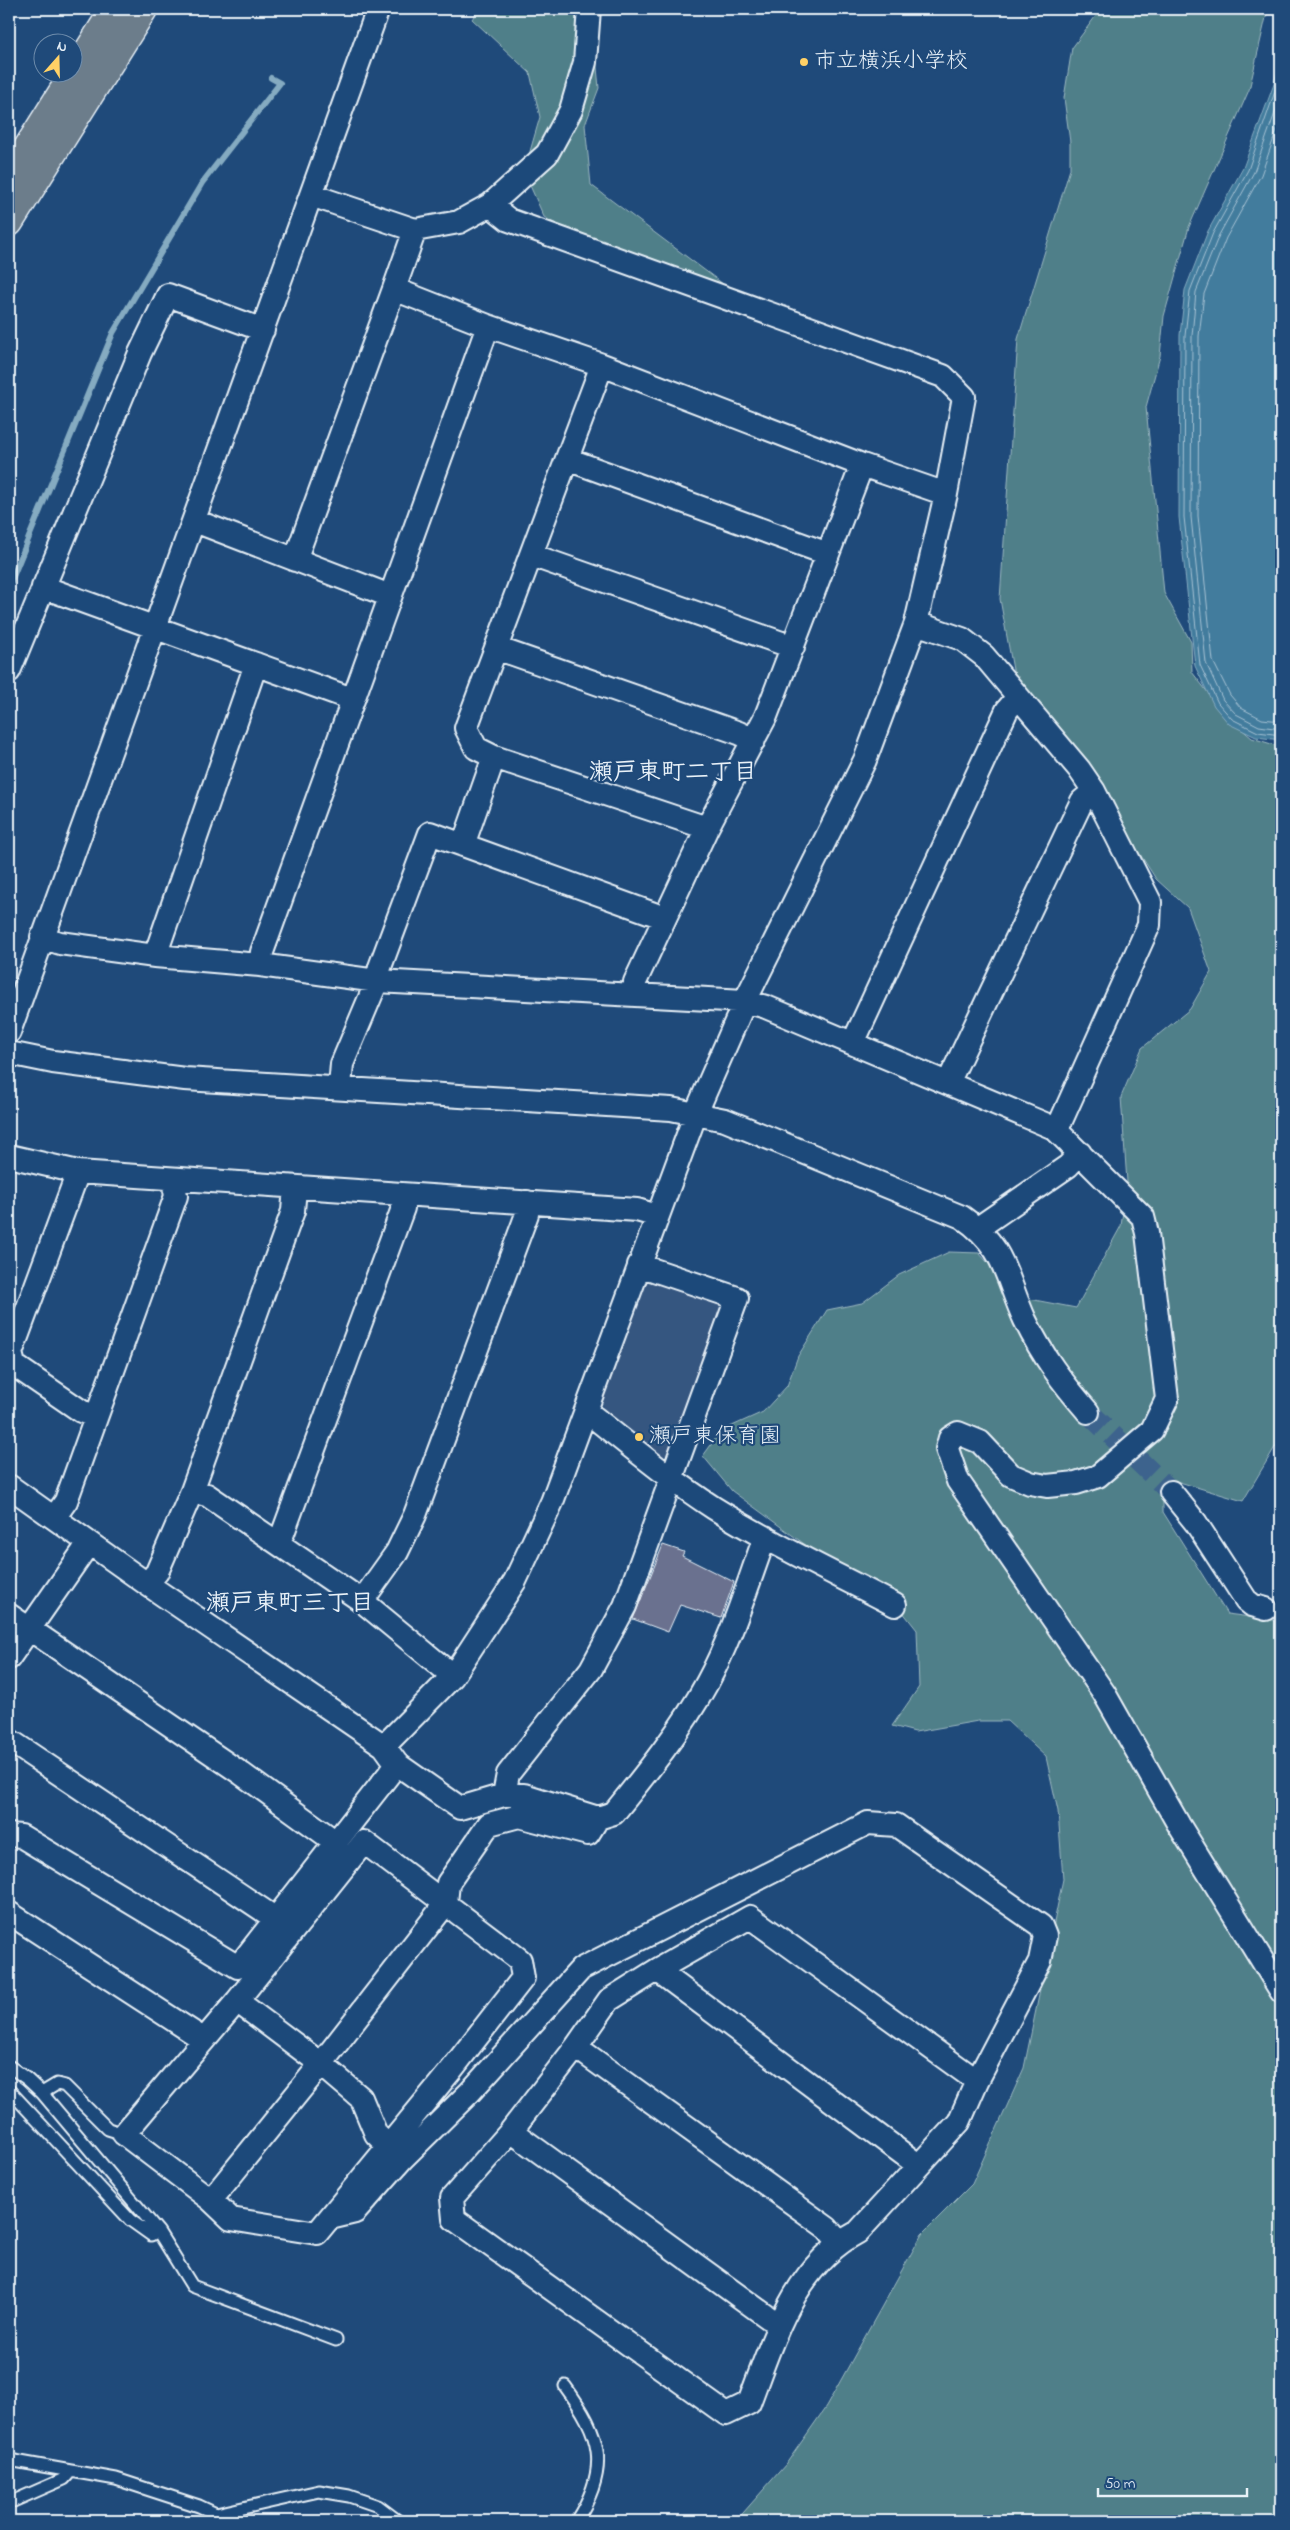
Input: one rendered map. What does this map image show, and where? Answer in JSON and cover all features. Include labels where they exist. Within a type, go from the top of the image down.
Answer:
[{"type":"main road","points":[[9,178],[115,9]]},
{"type":"main road","points":[[9,222],[143,9]]},
{"type":"street","points":[[9,1032],[195,521],[378,9]]},
{"type":"street","points":[[311,195],[414,230],[459,222],[490,205],[547,154],[572,110],[585,62],[589,9]]},
{"type":"street","points":[[384,1746],[453,1676],[515,1581],[552,1502],[696,1113],[745,1001],[865,760],[916,623],[946,494],[964,397],[943,376],[509,220],[490,205]]},
{"type":"street","points":[[296,560],[414,230]]},
{"type":"street","points":[[394,289],[488,326],[602,365],[862,465],[946,494]]},
{"type":"street","points":[[9,671],[140,353],[168,295],[263,330]]},
{"type":"street","points":[[260,965],[262,952],[352,699],[488,326]]},
{"type":"street","points":[[602,365],[466,728],[476,748],[494,756],[707,828]]},
{"type":"street","points":[[567,459],[828,554]]},
{"type":"street","points":[[635,994],[635,982],[707,828],[766,716],[862,465]]},
{"type":"street","points":[[195,521],[390,596]]},
{"type":"street","points":[[531,554],[793,647]]},
{"type":"street","points":[[43,587],[352,699]]},
{"type":"street","points":[[916,623],[962,639],[984,656],[1079,769],[1094,791],[1150,902],[1149,925],[1073,1096],[1061,1121],[1054,1128]]},
{"type":"street","points":[[496,648],[739,733],[754,740]]},
{"type":"street","points":[[155,956],[256,664]]},
{"type":"street","points":[[853,1043],[1007,710],[1018,697]]},
{"type":"street","points":[[463,845],[494,756]]},
{"type":"street","points":[[948,1083],[1082,801],[1094,791]]},
{"type":"street","points":[[340,1086],[342,1064],[377,981],[380,967],[430,832],[665,918]]},
{"type":"street","points":[[42,937],[60,943],[155,956],[260,965],[377,981],[745,1001],[766,1007],[1054,1128],[1143,1217],[1147,1233],[1167,1400],[1152,1430],[1098,1476],[1076,1483],[1047,1486],[1030,1483],[1011,1475],[980,1442],[967,1435],[958,1433],[950,1438],[947,1450],[958,1481],[1104,1693],[1179,1825],[1281,1991]]},
{"type":"street","points":[[9,1053],[53,1062],[185,1078],[340,1086],[671,1109],[725,1120],[962,1217],[978,1228],[1000,1254],[1025,1320],[1053,1371],[1088,1412]]},
{"type":"street","points":[[978,1228],[1068,1166],[1080,1153]]},
{"type":"street","points":[[9,1156],[78,1172],[637,1210],[657,1216]]},
{"type":"street","points":[[78,1172],[11,1353],[14,1365],[81,1411],[96,1417]]},
{"type":"street","points":[[54,1518],[66,1501],[176,1196],[173,1179]]},
{"type":"street","points":[[147,1584],[157,1572],[192,1491],[293,1211],[295,1188]]},
{"type":"street","points":[[277,1542],[282,1534],[403,1208],[402,1194]]},
{"type":"street","points":[[362,1601],[397,1552],[415,1515],[527,1214],[527,1202]]},
{"type":"street","points":[[504,1795],[508,1774],[591,1669],[625,1606],[737,1298],[639,1265]]},
{"type":"street","points":[[586,1411],[672,1479],[714,1508],[895,1605]]},
{"type":"street","points":[[9,1486],[147,1584],[384,1746],[397,1764],[460,1808],[504,1795],[524,1795],[598,1818],[614,1813],[676,1732],[707,1683],[720,1655],[765,1537]]},
{"type":"street","points":[[192,1491],[208,1494],[362,1601],[453,1676]]},
{"type":"street","points":[[1171,1492],[1196,1523],[1242,1596],[1252,1605],[1266,1609]]},
{"type":"street","points":[[9,1658],[89,1543]]},
{"type":"street","points":[[9,1615],[242,1774],[337,1843]]},
{"type":"street","points":[[9,1740],[276,1919]]},
{"type":"street","points":[[9,1835],[21,1836],[238,1967],[397,1764]]},
{"type":"street","points":[[211,2200],[322,2064],[446,1903],[448,1883],[489,1824],[519,1816],[588,1834],[598,1818]]},
{"type":"street","points":[[330,2218],[355,2212],[402,2159],[470,2092],[581,1969],[868,1822],[896,1825],[1041,1926],[1045,1936],[1040,1961],[977,2081],[959,2122],[858,2232],[840,2242],[803,2281],[780,2323],[749,2403],[726,2414],[454,2219],[452,2198],[511,2131],[576,2047],[609,2000],[657,1970],[750,1918],[977,2081]]},
{"type":"street","points":[[364,1842],[520,1960],[523,1978],[452,2069],[387,2145],[318,2233],[231,2219],[211,2200],[124,2134],[237,2001],[364,1842]]},
{"type":"street","points":[[9,1913],[203,2039]]},
{"type":"street","points":[[657,1970],[918,2165]]},
{"type":"street","points":[[237,2001],[322,2064],[361,2098],[376,2134],[387,2145]]},
{"type":"street","points":[[576,2047],[827,2228],[840,2242]]},
{"type":"street","points":[[511,2131],[769,2318],[780,2323]]},
{"type":"lane","points":[[9,2066],[42,2093],[158,2231],[192,2286],[336,2340]]},
{"type":"lane","points":[[42,2093],[56,2084],[65,2086],[108,2129],[124,2134]]},
{"type":"lane","points":[[9,2090],[130,2220],[151,2235],[158,2231]]},
{"type":"lane","points":[[565,2386],[586,2415],[597,2444],[596,2482],[589,2502],[576,2521]]},
{"type":"lane","points":[[9,2460],[116,2480],[199,2506],[216,2514],[320,2491],[350,2496],[378,2506],[398,2521]]},
{"type":"lane","points":[[9,2503],[64,2479],[71,2471]]},
{"type":"shaded area","points":[[658,1277],[716,1299],[723,1314],[674,1453],[659,1457],[606,1415],[601,1399],[643,1284]]},
{"type":"green space","points":[[479,9],[582,9],[594,36],[599,88],[585,125],[591,185],[723,284],[587,243],[544,217],[524,172],[540,117],[530,73],[472,19]]},
{"type":"green space","points":[[1101,9],[1271,9],[1267,13],[1249,90],[1189,227],[1164,316],[1160,356],[1146,407],[1164,593],[1191,642],[1192,672],[1226,716],[1252,738],[1281,747],[1281,1437],[1243,1501],[1176,1481],[1163,1492],[1163,1512],[1227,1614],[1281,1621],[1281,2521],[736,2521],[786,2464],[826,2407],[922,2234],[972,2184],[1024,2068],[1063,1879],[1058,1811],[1046,1757],[1007,1721],[978,1721],[915,1732],[892,1726],[919,1687],[917,1630],[887,1592],[852,1579],[732,1491],[703,1456],[721,1431],[763,1412],[787,1386],[798,1356],[827,1310],[862,1303],[899,1275],[949,1252],[979,1253],[1019,1297],[1076,1308],[1121,1226],[1127,1182],[1121,1097],[1142,1048],[1190,1009],[1211,972],[1188,908],[1156,879],[1082,764],[1014,675],[1000,599],[1018,339],[1070,169],[1070,142],[1064,98],[1072,48]]},
{"type":"water","points":[[1281,53],[1281,740],[1256,737],[1229,724],[1214,706],[1195,666],[1179,517],[1180,335],[1185,290],[1208,231],[1243,168],[1274,84]]},
{"type":"building","points":[[663,1545],[684,1552],[682,1556],[734,1582],[721,1618],[680,1605],[668,1632],[633,1619]]},
{"type":"waterway","points":[[9,586],[113,333],[202,183],[280,83],[271,78]]},
{"type":"tunnel","points":[[1088,1412],[1171,1492]]},
{"type":"place","name":"市立横浜小学校","points":[[804,62]]},
{"type":"place","name":"瀬戸東保育園","points":[[639,1437]]},
{"type":"district","name":"瀬戸東町二丁目","points":[[673,773]]},
{"type":"district","name":"瀬戸東町三丁目","points":[[290,1604]]}]
